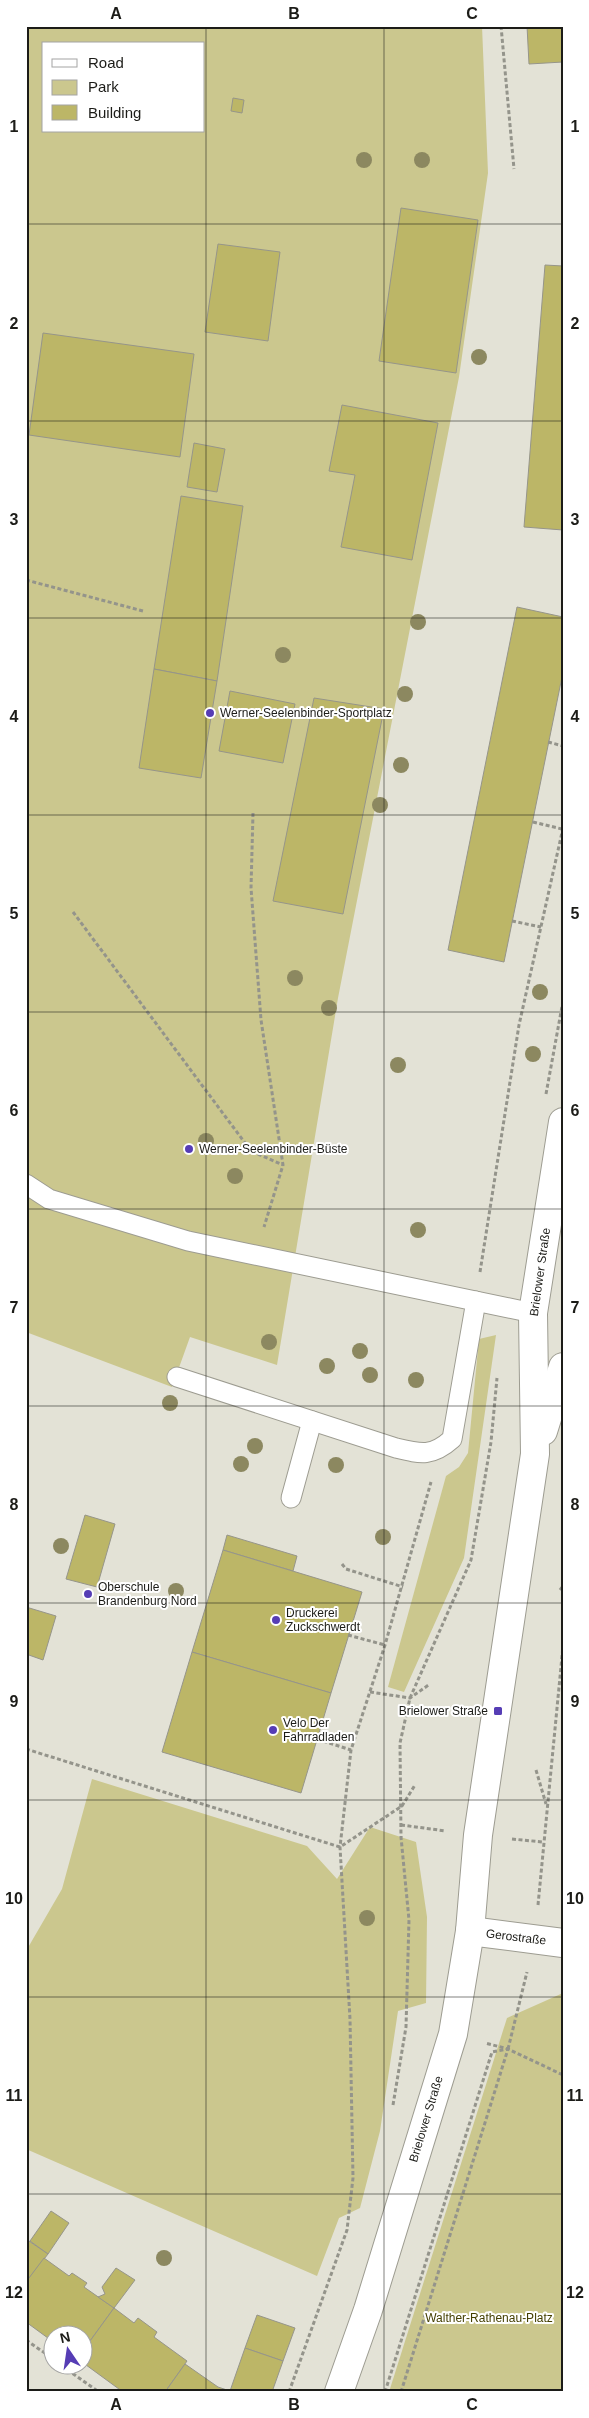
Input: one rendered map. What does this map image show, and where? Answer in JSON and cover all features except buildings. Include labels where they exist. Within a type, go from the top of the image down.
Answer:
[{"type":"main road","name":"Brielower Straße","points":[[339,2392],[368,2310],[454,2034],[470,1932],[478,1835],[535,1454],[533,1313],[563,1122]]},
{"type":"main road","name":"Brielower Straße","points":[[535,1454],[563,1367]]},
{"type":"main road","name":"Gerostraße","points":[[470,1932],[563,1943]]},
{"type":"lane","points":[[26,1184],[49,1199],[188,1241],[533,1313]]},
{"type":"lane","points":[[177,1377],[419,1454],[440,1450],[452,1439],[476,1301]]},
{"type":"lane","points":[[292,1498],[312,1421]]},
{"type":"path","points":[[501,26],[514,169]]},
{"type":"path","points":[[26,580],[143,611]]},
{"type":"path","points":[[548,742],[563,746]]},
{"type":"path","points":[[253,813],[250,888],[261,1020],[283,1165],[254,1256]]},
{"type":"path","points":[[476,1301],[518,1025],[563,829],[532,822]]},
{"type":"path","points":[[73,912],[251,1151],[283,1165]]},
{"type":"path","points":[[512,921],[541,927]]},
{"type":"path","points":[[393,2106],[406,2027],[410,1920],[401,1837],[400,1743],[410,1698],[471,1560],[491,1442],[498,1373]]},
{"type":"path","points":[[289,2392],[347,2230],[352,2178],[350,2019],[340,1847],[351,1750],[385,1645],[440,1450]]},
{"type":"path","points":[[342,1564],[346,1569],[402,1587]]},
{"type":"path","points":[[560,1590],[563,1586]]},
{"type":"path","points":[[348,1635],[385,1645]]},
{"type":"path","points":[[400,2392],[508,2049],[536,1939],[546,1807],[563,1646]]},
{"type":"path","points":[[370,1692],[410,1698],[430,1684]]},
{"type":"path","points":[[317,1739],[351,1750]]},
{"type":"path","points":[[26,1749],[340,1847]]},
{"type":"path","points":[[536,1770],[546,1807]]},
{"type":"path","points":[[340,1847],[402,1806],[415,1785]]},
{"type":"path","points":[[454,2034],[508,2049],[563,2075]]},
{"type":"path","points":[[385,2392],[492,2052],[508,2049]]},
{"type":"path","points":[[26,2340],[42,2351]]},
{"type":"path","points":[[76,2376],[99,2392]]},
{"type":"green space","name":"Werner-Seelenbinder-Sportplatz","points":[[26,26],[482,26],[488,173],[459,377],[338,998],[277,1365],[190,1337],[172,1387],[26,1332]]},
{"type":"green space","points":[[496,1335],[464,1558],[404,1692],[388,1687],[446,1476],[459,1467],[468,1453],[479,1339]]},
{"type":"green space","points":[[92,1779],[307,1846],[337,1879],[370,1827],[416,1842],[427,1917],[426,2003],[398,2011],[380,2131],[360,2208],[339,2218],[317,2276],[26,2149],[26,1951],[62,1889]]},
{"type":"green space","name":"Walther-Rathenau-Platz","points":[[563,1993],[563,2392],[389,2392],[507,2018]]},
{"type":"place","name":"Werner-Seelenbinder-Sportplatz","points":[[210,713]]},
{"type":"place","name":"Werner-Seelenbinder-Büste","points":[[189,1149]]},
{"type":"place","name":"Oberschule Brandenburg Nord","points":[[88,1594]]},
{"type":"place","name":"Druckerei Zuckschwerdt","points":[[276,1620]]},
{"type":"place","name":"Brielower Straße","points":[[498,1711]]},
{"type":"place","name":"Velo Der Fahrradladen","points":[[273,1730]]}]
